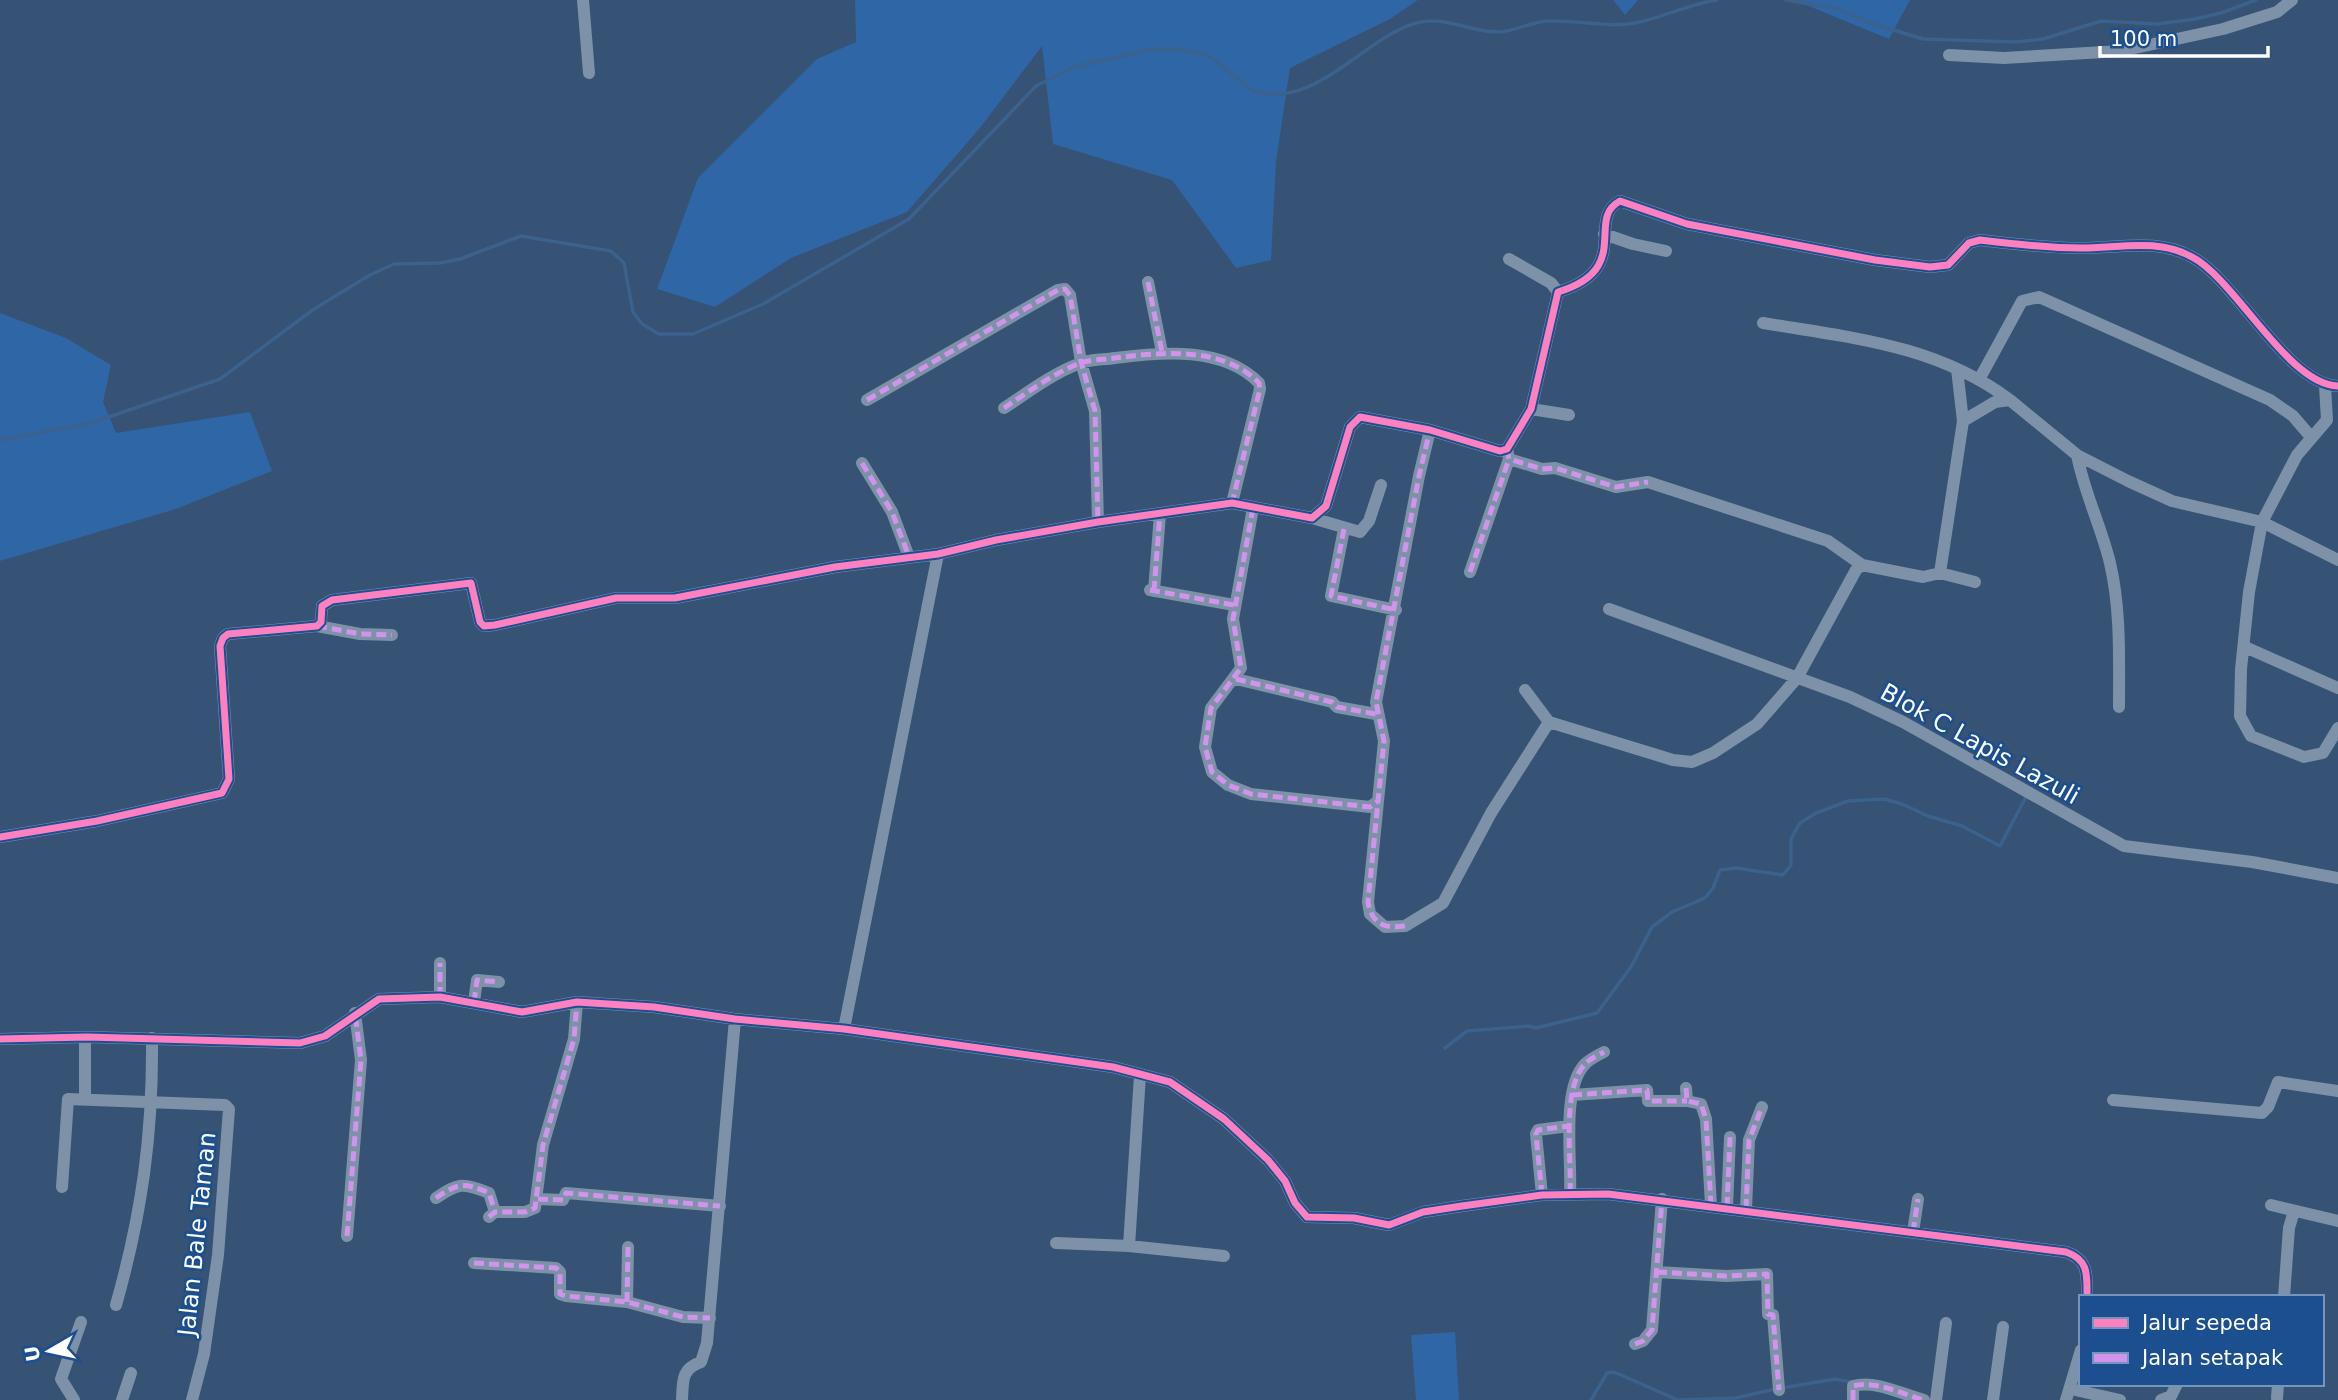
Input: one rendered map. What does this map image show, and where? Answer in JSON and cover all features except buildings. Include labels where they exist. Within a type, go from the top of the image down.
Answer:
[{"type":"street","points":[[583,0],[589,73]]},
{"type":"street","points":[[1950,55],[2004,58],[2121,51],[2245,23],[2277,12],[2292,0]]},
{"type":"street","points":[[1558,292],[1584,282],[1596,272],[1603,257],[1604,234],[1612,209],[1620,201],[1686,224],[1875,260],[1930,267],[1948,265],[1969,243],[1980,240],[2079,248],[2165,246],[2200,262],[2289,357],[2332,386],[2327,419],[2311,437],[2262,522],[2249,593],[2241,669],[2240,716],[2251,736],[2304,757],[2316,757],[2323,753],[2338,728]]},
{"type":"street","points":[[1604,234],[1666,251]]},
{"type":"street","points":[[1470,572],[1508,454],[1531,409],[1558,292],[1551,282],[1510,259]]},
{"type":"street","points":[[1147,282],[1162,352]]},
{"type":"street","points":[[867,400],[1062,289],[1070,295],[1081,362],[1095,411],[1098,522]]},
{"type":"street","points":[[1980,378],[2022,301],[2039,297],[2270,400],[2293,416],[2311,437]]},
{"type":"street","points":[[1763,323],[1927,354],[1980,378],[2077,455],[2172,501],[2262,522],[2338,560]]},
{"type":"street","points":[[1004,408],[1081,362],[1162,352],[1211,359],[1234,366],[1259,383],[1232,503]]},
{"type":"street","points":[[1940,573],[1963,421],[1957,369]]},
{"type":"street","points":[[1963,421],[1995,402],[2010,400]]},
{"type":"street","points":[[1531,409],[1569,415]]},
{"type":"street","points":[[1311,518],[1326,506],[1350,427],[1356,419],[1375,418],[1430,430],[1500,451],[1542,468],[1555,468],[1616,487],[1648,482],[1828,541],[1862,565],[1923,577],[1940,573],[1975,582]]},
{"type":"street","points":[[1430,430],[1407,534],[1376,714],[1384,741],[1368,902],[1370,914],[1385,927],[1405,926],[1443,903],[1492,813],[1549,722]]},
{"type":"street","points":[[2077,455],[2082,481],[2110,562],[2119,626],[2119,707]]},
{"type":"street","points":[[862,463],[891,512],[909,557]]},
{"type":"street","points":[[317,626],[321,622],[322,606],[332,600],[448,584],[471,583],[484,626],[510,623],[625,596],[659,600],[675,598],[937,554],[996,540],[1098,522],[1232,503],[1311,518],[1360,532],[1366,526],[1381,485]]},
{"type":"street","points":[[1253,508],[1234,605],[1233,625],[1241,668],[1236,679],[1212,708],[1205,747],[1212,772],[1237,790],[1251,794],[1370,807],[1378,801]]},
{"type":"street","points":[[1160,513],[1152,591],[1234,605]]},
{"type":"street","points":[[1344,529],[1331,596],[1396,610]]},
{"type":"street","points":[[844,1029],[937,554]]},
{"type":"street","points":[[1525,690],[1549,722],[1672,760],[1692,762],[1713,753],[1757,724],[1797,678],[1856,570],[1862,565]]},
{"type":"street","name":"Blok C Lapis Lazuli","points":[[1609,610],[1850,697],[1903,722],[2124,846],[2252,862],[2338,878]]},
{"type":"street","points":[[0,837],[97,821],[222,793],[229,779],[220,646],[228,634],[317,626],[360,634],[392,635]]},
{"type":"street","points":[[2245,648],[2338,688]]},
{"type":"street","points":[[1236,679],[1332,702],[1337,707],[1376,714]]},
{"type":"street","points":[[440,963],[440,997]]},
{"type":"street","points":[[474,1002],[477,980],[499,982]]},
{"type":"street","points":[[0,1039],[152,1038],[289,1043],[314,1041],[379,999],[440,997],[522,1012],[577,1002],[654,1007],[735,1019],[844,1029],[1113,1067],[1176,1086],[1248,1140],[1276,1169],[1295,1203],[1307,1217],[1354,1218],[1389,1225],[1423,1212],[1542,1195],[1570,1193],[1662,1199],[2074,1255],[2087,1267],[2087,1295]]},
{"type":"street","points":[[436,1198],[448,1187],[461,1184],[489,1192],[492,1214],[532,1210],[538,1199],[543,1145],[574,1039],[577,1002]]},
{"type":"street","points":[[346,1236],[361,1060],[355,1013]]},
{"type":"street","points":[[682,1400],[684,1374],[704,1355],[710,1318],[735,1019]]},
{"type":"street","points":[[116,1305],[135,1236],[148,1163],[152,1038]]},
{"type":"street","points":[[62,1187],[66,1101],[85,1099],[85,1042]]},
{"type":"street","points":[[1570,1193],[1569,1126],[1572,1095],[1586,1063],[1604,1052]]},
{"type":"street","points":[[1129,1246],[1140,1075]]},
{"type":"street","points":[[2113,1100],[2262,1112],[2268,1107],[2278,1082],[2338,1091]]},
{"type":"street","points":[[1572,1095],[1647,1090],[1648,1101],[1687,1095],[1701,1104],[1706,1119],[1711,1205]]},
{"type":"street","name":"Jalan Bale Taman","points":[[85,1099],[225,1105],[230,1114],[216,1268],[204,1354],[192,1400]]},
{"type":"street","points":[[1746,1209],[1749,1140],[1762,1107]]},
{"type":"street","points":[[1542,1195],[1536,1133],[1538,1130],[1569,1126]]},
{"type":"street","points":[[1727,1207],[1730,1137]]},
{"type":"street","points":[[538,1199],[563,1200],[566,1193],[720,1206]]},
{"type":"street","points":[[1635,1344],[1643,1341],[1652,1329],[1662,1199]]},
{"type":"street","points":[[1913,1232],[1919,1199]]},
{"type":"street","points":[[2270,1205],[2338,1221]]},
{"type":"street","points":[[2284,1295],[2289,1228],[2294,1211]]},
{"type":"street","points":[[1056,1243],[1129,1246],[1224,1256]]},
{"type":"street","points":[[627,1302],[628,1247]]},
{"type":"street","points":[[474,1263],[556,1268],[560,1272],[560,1294],[627,1302],[684,1317],[710,1318]]},
{"type":"street","points":[[1657,1272],[1726,1276],[1767,1274],[1766,1298],[1768,1314],[1773,1315],[1779,1390]]},
{"type":"street","points":[[74,1400],[61,1379],[81,1322]]},
{"type":"street","points":[[1936,1400],[1946,1323]]},
{"type":"street","points":[[1993,1400],[2003,1327]]},
{"type":"street","points":[[2079,1357],[2068,1394],[2120,1400]]},
{"type":"street","points":[[121,1400],[131,1373]]},
{"type":"street","points":[[1853,1400],[1853,1386],[1862,1384],[1883,1386],[1924,1400]]},
{"type":"street","points":[[2161,1400],[2171,1396],[2176,1386]]},
{"type":"street","points":[[2277,1398],[2278,1386]]},
{"type":"shaded area","points":[[855,0],[1418,0],[1390,19],[1290,68],[1276,162],[1271,260],[1236,268],[1172,180],[1053,144],[1042,46],[980,128],[907,212],[791,258],[715,307],[657,289],[698,178],[817,59],[856,42]]},
{"type":"shaded area","points":[[1613,0],[1638,0],[1625,15]]},
{"type":"shaded area","points":[[1794,0],[1910,0],[1889,39]]},
{"type":"shaded area","points":[[0,313],[66,338],[111,365],[103,402],[116,433],[250,412],[272,471],[176,509],[0,561]]},
{"type":"shaded area","points":[[1455,1332],[1459,1400],[1416,1400],[1411,1335]]},
{"type":"waterway","points":[[0,440],[91,423],[220,379],[314,309],[370,275],[394,264],[440,263],[460,259],[521,236],[611,251],[624,263],[633,312],[642,324],[659,334],[693,334],[763,304],[909,219],[1036,86],[1074,67],[1153,49],[1179,49],[1208,55],[1253,91],[1275,94],[1296,91],[1316,83],[1391,34],[1422,22],[1444,22],[1498,32],[1550,21],[1629,24],[1717,0]]},
{"type":"waterway","points":[[1786,0],[1839,9],[1865,21],[1923,39],[2016,42],[2043,39],[2101,21],[2157,24],[2195,19],[2256,0]]},
{"type":"waterway","points":[[1445,1048],[1467,1031],[1529,1026],[1536,1028],[1597,1013],[1631,967],[1652,927],[1672,912],[1705,898],[1713,888],[1720,870],[1736,868],[1783,875],[1791,865],[1791,839],[1800,823],[1816,813],[1848,801],[1884,799],[1962,826],[2000,846],[2027,795]]},
{"type":"waterway","points":[[1591,1400],[1607,1373],[1614,1372],[1678,1400],[1736,1398],[1775,1389]]},
{"type":"waterway","points":[[1782,1388],[1835,1379],[1851,1382]]},
{"type":"marked path","points":[[1148,282],[1162,352]]},
{"type":"marked path","points":[[867,400],[1058,290],[1065,289],[1070,295],[1081,362],[1095,411],[1098,522]]},
{"type":"marked path","points":[[1004,408],[1059,373],[1087,361],[1191,354],[1228,363],[1259,383],[1260,389],[1232,503]]},
{"type":"marked path","points":[[1405,926],[1391,927],[1380,923],[1373,915],[1368,902],[1384,741],[1376,702],[1430,430]]},
{"type":"marked path","points":[[1507,449],[1509,459],[1542,469],[1555,468],[1616,487],[1648,482]]},
{"type":"marked path","points":[[1470,572],[1509,459]]},
{"type":"marked path","points":[[862,463],[892,512],[909,557]]},
{"type":"marked path","points":[[1253,508],[1233,619],[1241,668],[1211,708],[1205,747],[1212,772],[1228,785],[1251,794],[1370,807],[1378,801]]},
{"type":"marked path","points":[[1154,591],[1160,514]]},
{"type":"marked path","points":[[1344,529],[1331,596],[1396,610]]},
{"type":"marked path","points":[[1150,590],[1234,605]]},
{"type":"marked path","points":[[317,626],[360,634],[392,635]]},
{"type":"marked path","points":[[1236,679],[1332,702],[1337,707],[1376,714]]},
{"type":"marked path","points":[[440,963],[440,997]]},
{"type":"marked path","points":[[474,1002],[477,980],[499,982]]},
{"type":"marked path","points":[[489,1217],[495,1212],[525,1212],[535,1208],[543,1145],[574,1039],[577,1002]]},
{"type":"marked path","points":[[347,1236],[361,1060],[355,1013]]},
{"type":"marked path","points":[[1570,1193],[1569,1125],[1573,1090],[1585,1064],[1604,1052]]},
{"type":"marked path","points":[[1686,1088],[1687,1101],[1701,1104],[1706,1119],[1711,1205]]},
{"type":"marked path","points":[[1572,1095],[1647,1090],[1648,1101],[1687,1101]]},
{"type":"marked path","points":[[1746,1209],[1749,1140],[1762,1107]]},
{"type":"marked path","points":[[1542,1195],[1536,1134],[1538,1130],[1569,1126]]},
{"type":"marked path","points":[[1727,1207],[1730,1137]]},
{"type":"marked path","points":[[436,1198],[456,1187],[473,1187],[489,1193],[495,1212]]},
{"type":"marked path","points":[[538,1199],[563,1200],[566,1193],[720,1206]]},
{"type":"marked path","points":[[1635,1344],[1643,1341],[1652,1330],[1662,1199]]},
{"type":"marked path","points":[[1913,1232],[1918,1199]]},
{"type":"marked path","points":[[627,1302],[628,1247]]},
{"type":"marked path","points":[[474,1263],[556,1268],[560,1272],[560,1294],[566,1296],[627,1302],[683,1317],[710,1318]]},
{"type":"marked path","points":[[1657,1272],[1726,1276],[1767,1274],[1768,1314],[1773,1315],[1779,1390]]},
{"type":"marked path","points":[[1853,1400],[1853,1386],[1862,1385],[1880,1386],[1924,1400]]},
{"type":"cycle path","points":[[0,837],[97,821],[222,793],[229,779],[220,646],[223,638],[228,634],[317,626],[321,622],[322,606],[332,600],[471,583],[480,622],[484,626],[616,598],[675,598],[835,567],[938,554],[996,540],[1098,522],[1232,503],[1312,518],[1326,506],[1350,427],[1360,417],[1430,430],[1500,451],[1507,449],[1531,409],[1558,292],[1581,282],[1595,271],[1602,258],[1606,220],[1610,209],[1620,201],[1687,224],[1875,260],[1930,267],[1948,265],[1969,243],[1980,240],[2081,248],[2138,245],[2179,251],[2209,269],[2300,369],[2319,381],[2338,386]]},
{"type":"cycle path","points":[[0,1039],[87,1037],[300,1043],[325,1036],[379,999],[440,997],[522,1012],[577,1002],[654,1007],[735,1019],[844,1029],[1113,1067],[1170,1082],[1224,1119],[1268,1160],[1285,1181],[1295,1203],[1307,1217],[1354,1218],[1389,1225],[1423,1212],[1462,1206],[1542,1195],[1608,1194],[2066,1252],[2074,1255],[2083,1264],[2087,1295]]}]
